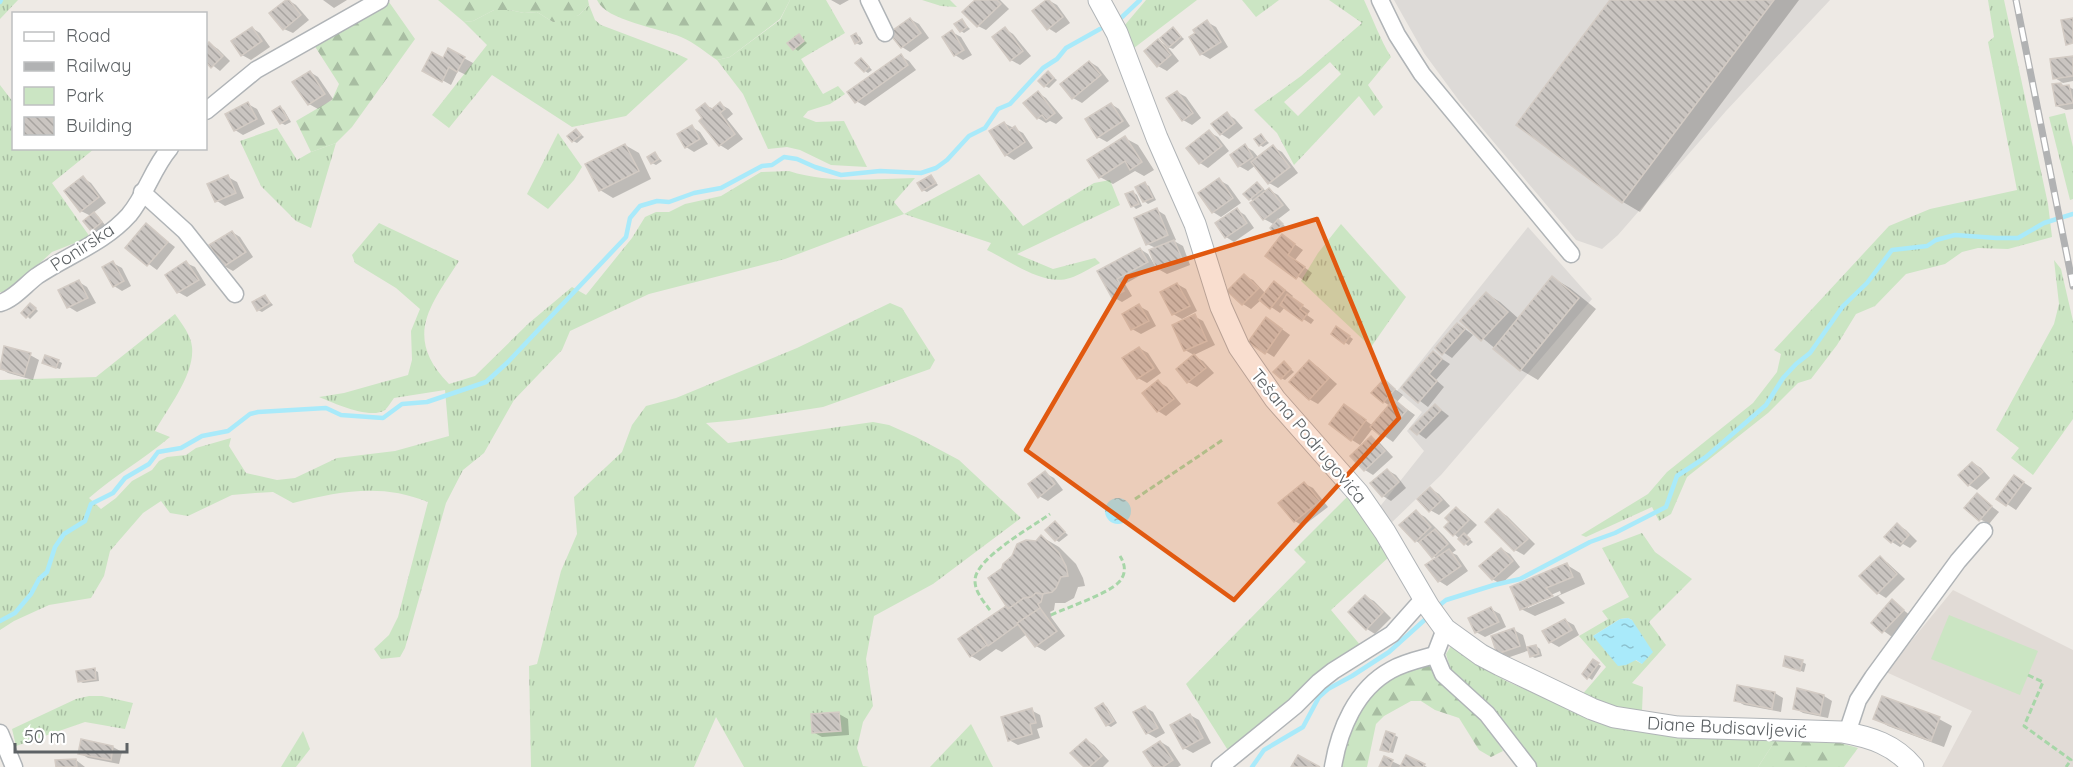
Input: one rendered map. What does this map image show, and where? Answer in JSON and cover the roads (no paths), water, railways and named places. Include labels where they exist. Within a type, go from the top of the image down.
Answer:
[{"type":"street","points":[[207,110],[256,70],[380,0]]},
{"type":"street","points":[[869,0],[885,33]]},
{"type":"street","name":"Tešana Podrugovića","points":[[1099,0],[1118,33],[1157,138],[1195,224],[1221,307],[1239,347],[1275,399],[1358,493],[1385,532],[1434,613]]},
{"type":"street","points":[[1380,0],[1397,35],[1422,74],[1571,254]]},
{"type":"street","name":"Ponirska","points":[[0,303],[44,272],[89,247],[127,217],[151,174],[169,150]]},
{"type":"street","points":[[142,192],[185,231],[235,294]]},
{"type":"street","points":[[1847,733],[1858,700],[1873,677],[1958,561],[1984,531]]},
{"type":"street","points":[[1220,767],[1295,706],[1333,671],[1392,634],[1434,613],[1435,655],[1443,674],[1487,714],[1528,767]]},
{"type":"street","name":"Diane Budisavljević","points":[[1434,613],[1481,655],[1592,709],[1614,717],[1677,727],[1862,735],[1897,751],[1913,767]]},
{"type":"street","points":[[1333,767],[1344,724],[1375,682],[1400,666],[1435,655]]},
{"type":"street","points":[[0,733],[15,767]]},
{"type":"water","points":[[1118,498],[1127,502],[1131,511],[1127,520],[1118,524],[1109,520],[1105,511],[1109,502]]},
{"type":"water","points":[[1620,619],[1632,620],[1653,652],[1642,664],[1636,660],[1618,666],[1593,636]]},
{"type":"waterway","points":[[1122,17],[1140,0]]},
{"type":"waterway","points":[[0,621],[15,613],[31,594],[39,579],[47,572],[55,547],[64,534],[85,521],[91,504],[113,493],[125,478],[149,464],[158,452],[181,448],[202,436],[228,431],[250,414],[258,412],[326,408],[341,415],[383,418],[402,404],[427,402],[486,382],[508,362],[626,237],[630,218],[640,206],[657,201],[669,202],[694,193],[721,188],[762,166],[772,165],[784,157],[797,159],[841,175],[880,171],[921,173],[936,168],[947,160],[969,136],[985,128],[998,109],[1010,104],[1043,68],[1057,59],[1066,48],[1100,29]]},
{"type":"waterway","points":[[1436,608],[1446,600],[1520,579],[1590,542],[1615,533],[1666,507],[1677,476],[1706,457],[1766,405],[1783,378],[1810,353],[1843,306],[1867,283],[1892,250],[1927,246],[1936,240],[1955,235],[2018,238],[2044,223],[2073,214]]},
{"type":"waterway","points":[[1252,767],[1264,750],[1303,727],[1319,697],[1328,689],[1389,652],[1429,616]]},
{"type":"railway","points":[[2016,0],[2073,286]]}]
